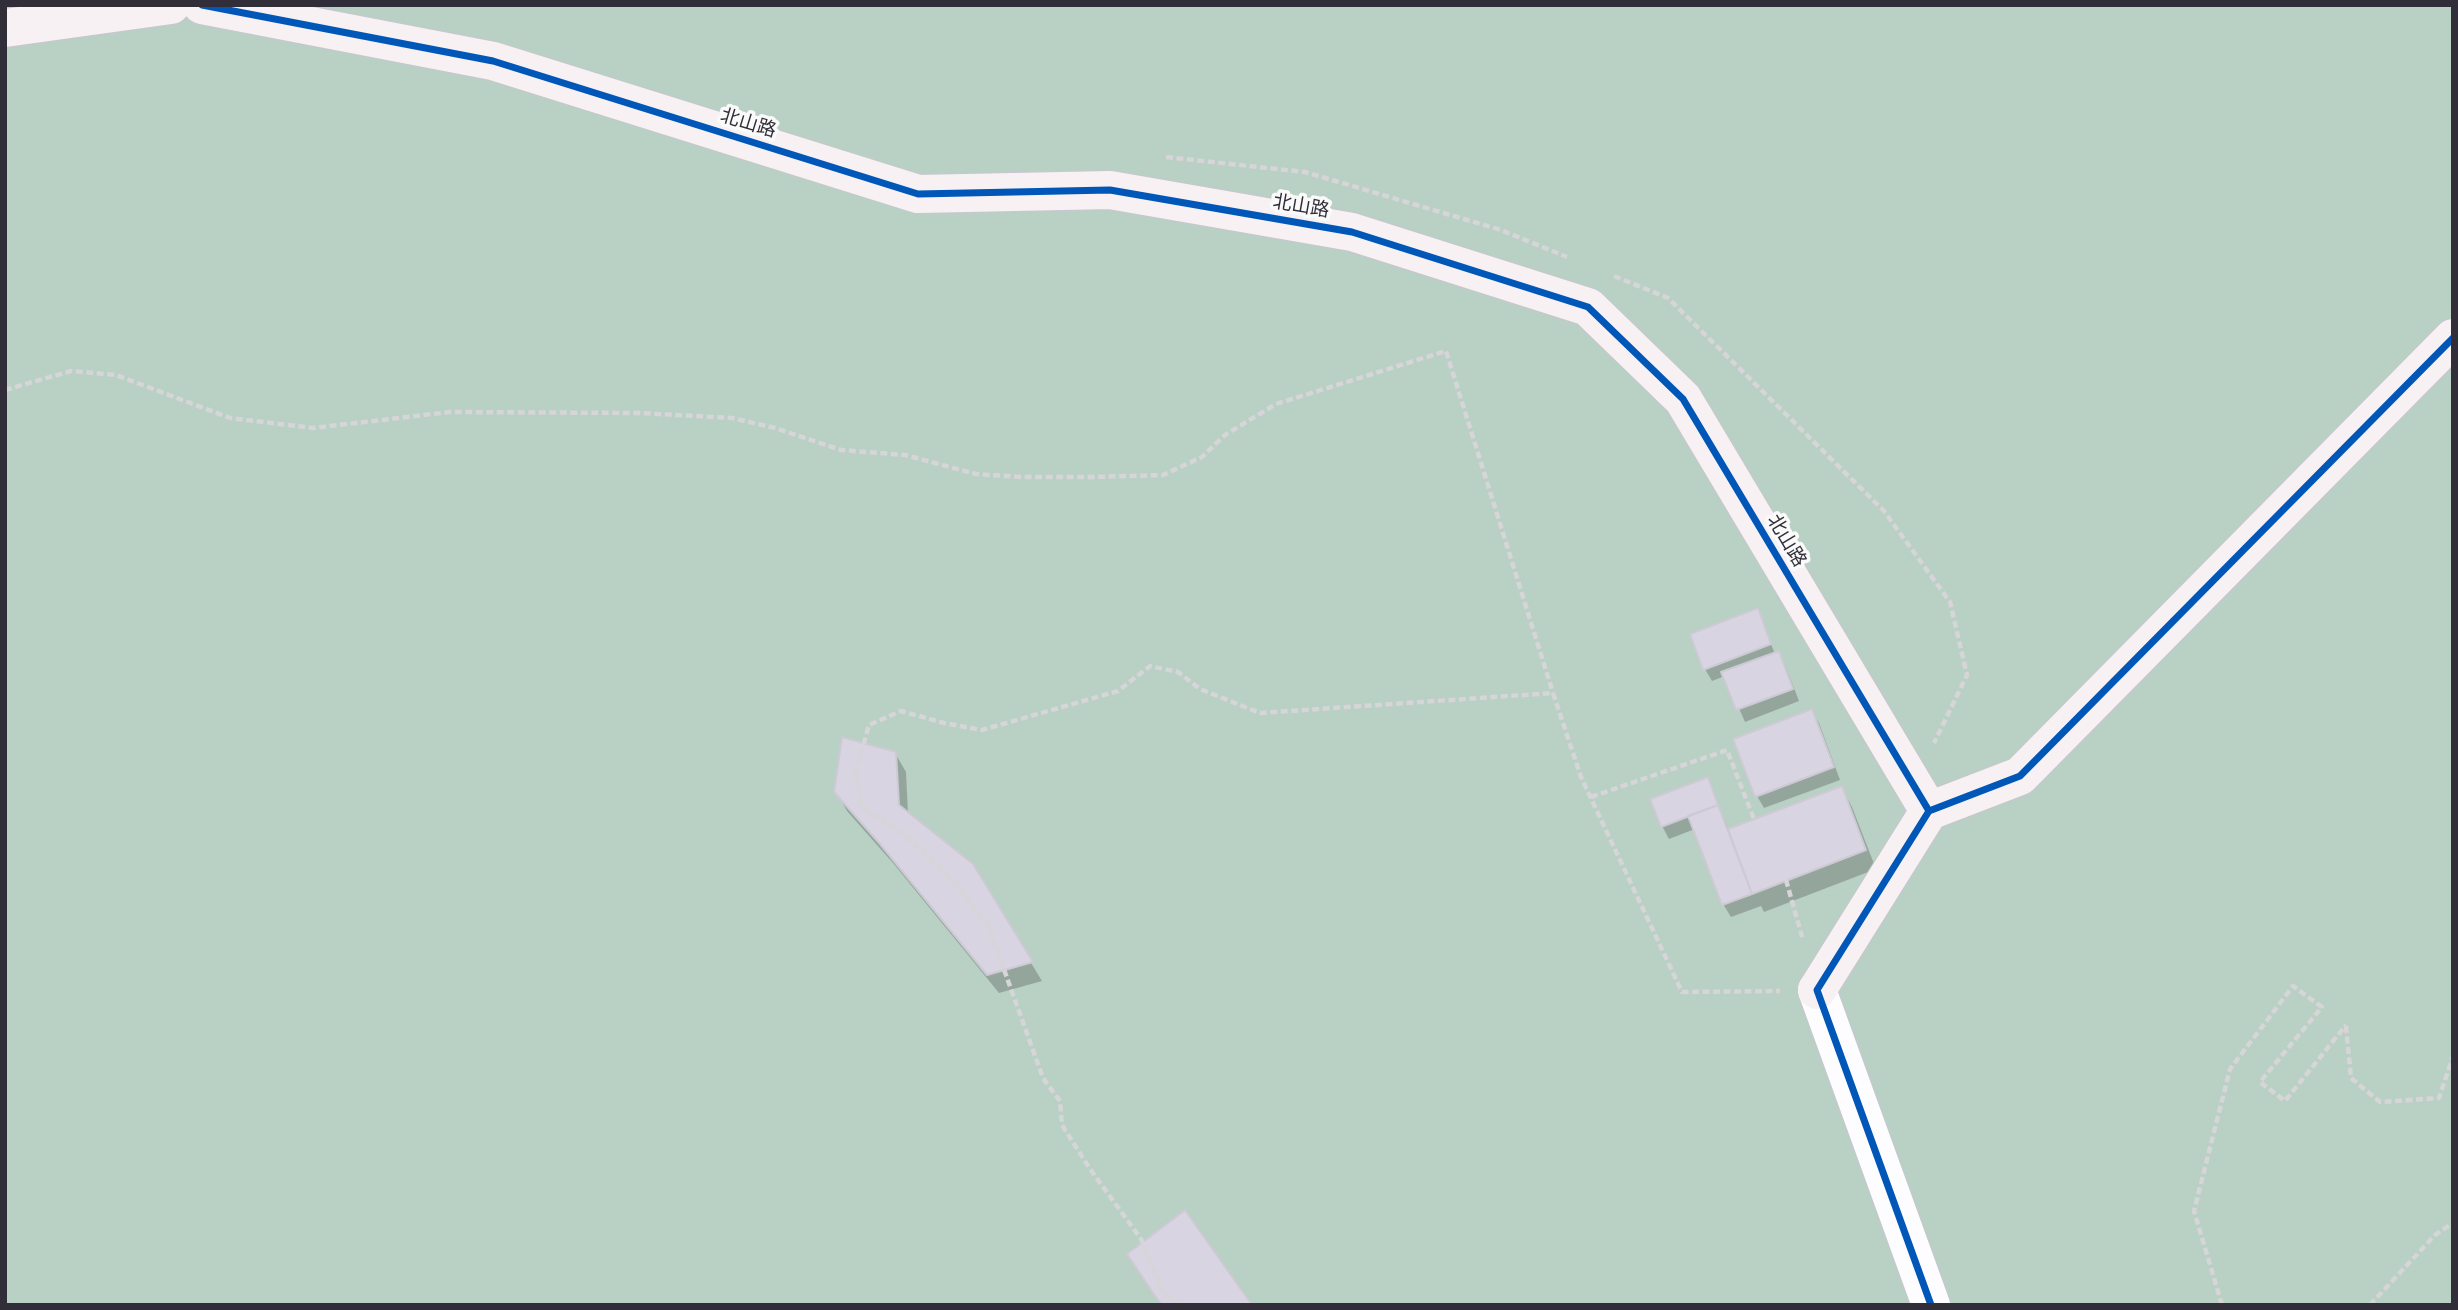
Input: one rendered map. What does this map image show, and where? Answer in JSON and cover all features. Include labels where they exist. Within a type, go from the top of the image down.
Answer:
[{"type":"street","points":[[5,28],[171,5]]},
{"type":"street","name":"北山路","points":[[202,5],[493,61],[918,194],[1110,190],[1352,232],[1588,307],[1683,398],[1929,811]]},
{"type":"street","points":[[1931,1305],[1817,990],[1929,811],[2020,776],[2453,338]]},
{"type":"path","points":[[5,390],[71,372],[116,374],[230,418],[313,428],[450,412],[640,413],[732,418],[775,428],[841,450],[905,455],[976,474],[1021,477],[1163,475],[1202,457],[1225,435],[1276,404],[1446,351],[1581,777],[1682,992],[1817,990]]},
{"type":"path","points":[[1180,1305],[1161,1290],[1141,1239],[1062,1125],[1060,1101],[1043,1078],[988,925],[957,884],[925,853],[902,832],[861,807],[856,770],[870,725],[901,711],[982,730],[1118,691],[1150,666],[1178,672],[1200,689],[1261,713],[1553,694]]},
{"type":"path","points":[[1591,797],[1727,750],[1754,819]]},
{"type":"path","points":[[2222,1305],[2194,1210],[2230,1069],[2293,986],[2322,1007],[2260,1082],[2286,1101],[2346,1026],[2351,1078],[2381,1101],[2439,1098],[2453,1056]]},
{"type":"path","points":[[2370,1305],[2435,1235],[2453,1223]]},
{"type":"green space","points":[[5,5],[2453,5],[2453,1305],[5,1305]]},
{"type":"building","points":[[1758,608],[1771,644],[1703,670],[1690,634]]},
{"type":"building","points":[[1779,651],[1793,689],[1736,710],[1721,672]]},
{"type":"building","points":[[1812,709],[1834,767],[1755,797],[1733,739]]},
{"type":"building","points":[[842,737],[896,752],[899,805],[973,864],[1033,962],[987,975],[834,792]]},
{"type":"building","points":[[1708,777],[1718,805],[1661,827],[1650,799]]},
{"type":"building","points":[[1842,786],[1866,850],[1752,894],[1728,829]]},
{"type":"building","points":[[1718,805],[1752,894],[1722,905],[1688,816]]},
{"type":"building","points":[[1185,1210],[1252,1305],[1162,1305],[1155,1296],[1127,1254]]},
{"type":"cycle path","points":[[202,5],[493,61],[918,194],[1110,190],[1352,232],[1588,307],[1683,399],[1929,811],[1817,990],[1931,1305]]},
{"type":"cycle path","points":[[1929,811],[2020,776],[2453,338]]}]
